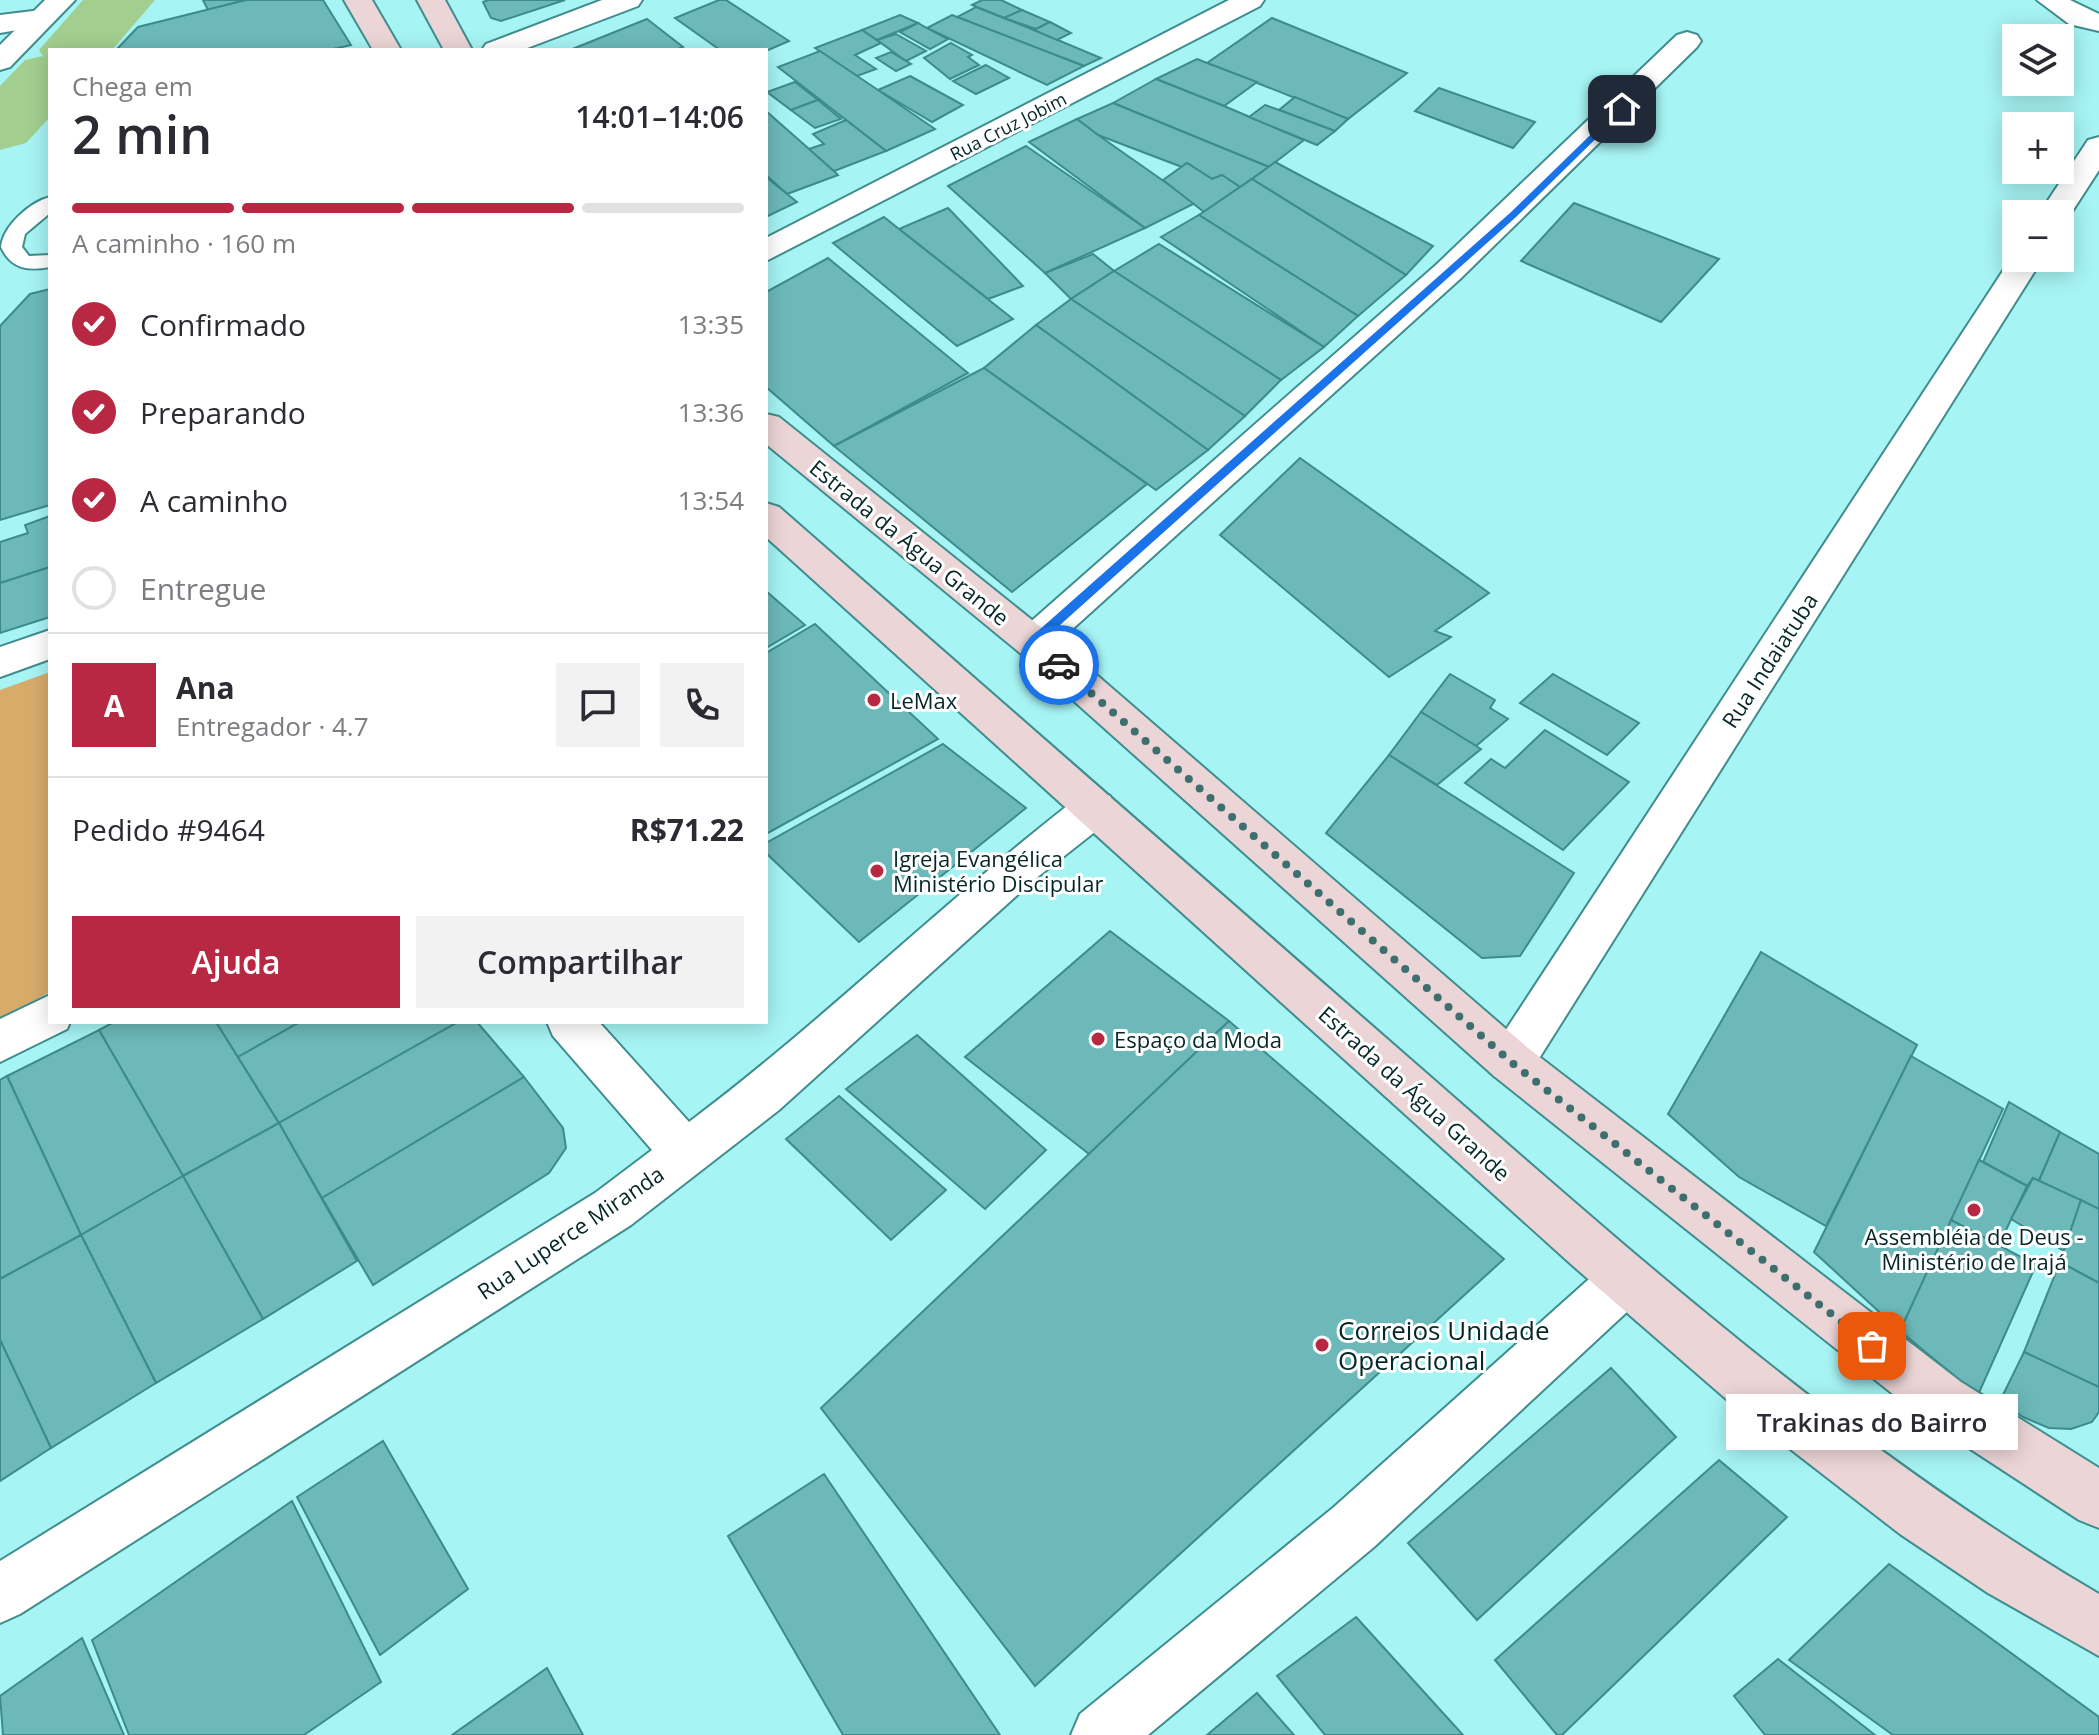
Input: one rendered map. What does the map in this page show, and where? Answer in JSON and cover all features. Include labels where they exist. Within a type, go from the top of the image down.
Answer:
[{"type":"main road","points":[[358,0],[386,48]]},
{"type":"main road","points":[[431,0],[457,48]]},
{"type":"main road","name":"Estrada da Água Grande","points":[[768,427],[1033,642],[1511,1062],[1708,1220],[1942,1400],[2099,1500]]},
{"type":"main road","name":"Estrada da Água Grande","points":[[768,518],[1625,1280],[1853,1466],[2012,1578],[2099,1627]]},
{"type":"street","points":[[501,48],[628,0]]},
{"type":"street","name":"Rua Cruz Jobim","points":[[768,250],[1250,0]]},
{"type":"street","points":[[2051,0],[2079,18],[2099,23]]},
{"type":"street","points":[[0,24],[51,9]]},
{"type":"street","points":[[0,61],[51,9]]},
{"type":"street","points":[[1033,642],[1513,215],[1600,132],[1687,41]]},
{"type":"street","points":[[2064,200],[2099,146]]},
{"type":"street","name":"Rua Indaiatuba","points":[[1511,1062],[2018,272]]},
{"type":"street","points":[[0,663],[48,645]]},
{"type":"street","name":"Rua Luperce Miranda","points":[[0,1594],[613,1209],[762,1095],[1019,867],[1095,808]]},
{"type":"street","points":[[0,1042],[48,1016]]},
{"type":"street","points":[[572,1024],[686,1154]]},
{"type":"street","points":[[1101,1735],[1354,1527],[1625,1280]]},
{"type":"lane","points":[[46,209],[19,227],[11,239],[11,250],[18,260],[48,261]]},
{"type":"shaded area","points":[[48,673],[48,993],[0,1020],[0,690]]},
{"type":"building","points":[[203,0],[246,0],[208,10]]},
{"type":"building","points":[[246,0],[323,0],[351,45],[338,48],[118,48],[138,27]]},
{"type":"building","points":[[565,0],[501,21],[491,18],[483,2]]},
{"type":"building","points":[[726,0],[789,41],[768,50],[717,48],[675,18]]},
{"type":"building","points":[[982,0],[1001,0],[1022,10],[1004,18],[972,5]]},
{"type":"building","points":[[976,7],[1101,58],[1084,66],[957,17]]},
{"type":"building","points":[[1022,10],[1050,22],[1036,29],[1004,18]]},
{"type":"building","points":[[900,15],[918,23],[877,40],[862,30]]},
{"type":"building","points":[[952,15],[1084,66],[1047,85],[927,28]]},
{"type":"building","points":[[1272,18],[1407,73],[1348,119],[1207,63]]},
{"type":"building","points":[[647,19],[683,47],[680,48],[575,48]]},
{"type":"building","points":[[1050,22],[1071,33],[1057,40],[1034,30]]},
{"type":"building","points":[[918,23],[948,39],[930,49],[900,32]]},
{"type":"building","points":[[862,30],[881,43],[855,55],[876,69],[857,76],[815,48]]},
{"type":"building","points":[[896,34],[926,51],[906,61],[877,40]]},
{"type":"building","points":[[951,43],[972,55],[968,57],[979,65],[950,79],[924,58]]},
{"type":"building","points":[[820,51],[935,129],[886,151],[778,67]]},
{"type":"building","points":[[891,52],[911,64],[896,71],[876,58]]},
{"type":"building","points":[[1197,59],[1257,82],[1224,106],[1156,79]]},
{"type":"building","points":[[986,65],[1009,78],[976,94],[953,81]]},
{"type":"building","points":[[910,76],[963,105],[932,122],[878,90]]},
{"type":"building","points":[[1156,79],[1304,140],[1269,167],[1113,103]]},
{"type":"building","points":[[795,82],[818,100],[791,110],[768,92]]},
{"type":"building","points":[[1439,88],[1535,122],[1513,148],[1415,111]]},
{"type":"building","points":[[1295,97],[1348,119],[1335,131],[1279,110]]},
{"type":"building","points":[[818,100],[841,119],[815,128],[791,110]]},
{"type":"building","points":[[1113,103],[1269,167],[1240,187],[1222,175],[1212,179],[1187,163],[1182,167],[1098,135],[1077,119]]},
{"type":"building","points":[[1265,105],[1335,131],[1317,145],[1249,117]]},
{"type":"building","points":[[768,113],[838,175],[787,194],[768,177]]},
{"type":"building","points":[[1077,119],[1195,203],[1145,228],[1029,142]]},
{"type":"building","points":[[846,120],[886,151],[834,171],[809,149],[824,144],[813,134]]},
{"type":"building","points":[[1026,146],[1145,228],[1045,273],[948,186]]},
{"type":"building","points":[[1275,162],[1433,246],[1406,275],[1252,179]]},
{"type":"building","points":[[1187,163],[1212,179],[1222,175],[1240,187],[1204,212],[1163,180]]},
{"type":"building","points":[[768,179],[797,202],[768,216]]},
{"type":"building","points":[[1252,179],[1406,275],[1358,316],[1199,215]]},
{"type":"building","points":[[1574,203],[1719,259],[1661,322],[1521,261]]},
{"type":"building","points":[[948,208],[1023,286],[988,299],[899,229]]},
{"type":"building","points":[[1199,215],[1358,316],[1324,347],[1161,237]]},
{"type":"building","points":[[884,217],[1013,319],[957,346],[833,243]]},
{"type":"building","points":[[1159,244],[1324,347],[1281,380],[1114,271]]},
{"type":"building","points":[[1093,254],[1114,271],[1071,299],[1045,273]]},
{"type":"building","points":[[828,258],[968,373],[834,446],[768,389],[768,291]]},
{"type":"building","points":[[1114,271],[1281,380],[1245,416],[1071,299]]},
{"type":"building","points":[[48,290],[48,506],[0,520],[0,326],[30,294]]},
{"type":"building","points":[[1071,299],[1245,416],[1208,450],[1036,325]]},
{"type":"building","points":[[1036,325],[1208,450],[1156,490],[984,368]]},
{"type":"building","points":[[984,368],[1147,484],[1012,592],[834,446]]},
{"type":"building","points":[[1300,458],[1489,593],[1435,631],[1451,637],[1389,677],[1220,535]]},
{"type":"building","points":[[48,517],[48,568],[0,583],[0,542],[28,533],[25,525]]},
{"type":"building","points":[[48,568],[48,618],[0,633],[0,583]]},
{"type":"building","points":[[768,593],[805,625],[768,647]]},
{"type":"building","points":[[815,624],[938,739],[768,833],[768,652]]},
{"type":"building","points":[[1450,674],[1495,700],[1490,708],[1508,719],[1476,746],[1421,712]]},
{"type":"building","points":[[1553,674],[1639,723],[1607,755],[1520,703]]},
{"type":"building","points":[[1421,712],[1481,749],[1437,785],[1389,755]]},
{"type":"building","points":[[1545,730],[1629,782],[1563,850],[1465,783],[1491,759],[1505,768]]},
{"type":"building","points":[[943,744],[1026,808],[859,942],[768,855],[768,842]]},
{"type":"building","points":[[1389,755],[1574,873],[1520,956],[1482,958],[1326,833]]},
{"type":"building","name":"Espaço da Moda","points":[[1110,931],[1229,1021],[1089,1154],[965,1057]]},
{"type":"building","points":[[1761,952],[1917,1045],[1826,1226],[1739,1177],[1668,1114]]},
{"type":"building","points":[[1229,1021],[1504,1259],[1035,1686],[821,1408]]},
{"type":"building","points":[[110,1024],[217,1024],[279,1123],[183,1176],[99,1030]]},
{"type":"building","points":[[217,1024],[296,1024],[238,1057]]},
{"type":"building","points":[[296,1024],[454,1024],[279,1123],[238,1057]]},
{"type":"building","points":[[454,1024],[479,1024],[524,1077],[322,1198],[279,1123]]},
{"type":"building","points":[[99,1030],[183,1176],[81,1235],[7,1076]]},
{"type":"building","points":[[917,1035],[1046,1150],[985,1209],[846,1089]]},
{"type":"building","points":[[1911,1056],[2003,1109],[1900,1331],[1814,1252]]},
{"type":"building","points":[[7,1076],[81,1235],[0,1279],[0,1080]]},
{"type":"building","points":[[524,1077],[563,1128],[566,1148],[549,1173],[373,1285],[322,1198]]},
{"type":"building","points":[[839,1096],[946,1190],[891,1240],[786,1139]]},
{"type":"building","points":[[2009,1102],[2060,1132],[2038,1183],[2033,1178],[2027,1186],[1983,1162]]},
{"type":"building","points":[[279,1123],[357,1261],[263,1319],[183,1176]]},
{"type":"building","points":[[2060,1132],[2099,1154],[2099,1209],[2038,1183]]},
{"type":"building","points":[[1979,1160],[2027,1186],[1999,1245],[1951,1220]]},
{"type":"building","points":[[183,1176],[263,1319],[156,1383],[81,1235]]},
{"type":"building","points":[[2033,1178],[2081,1200],[2064,1251],[2011,1219]]},
{"type":"building","points":[[2081,1200],[2099,1209],[2099,1283],[2060,1262]]},
{"type":"building","points":[[1951,1220],[2036,1265],[1978,1395],[1900,1331]]},
{"type":"building","points":[[81,1235],[156,1383],[51,1448],[0,1340],[0,1279]]},
{"type":"building","points":[[2060,1262],[2099,1283],[2099,1387],[2024,1352]]},
{"type":"building","points":[[0,1340],[51,1448],[0,1481]]},
{"type":"building","points":[[2024,1352],[2099,1387],[2099,1412],[2092,1422],[2071,1429],[2049,1428],[2023,1417],[2000,1401]]},
{"type":"building","points":[[1611,1368],[1676,1437],[1477,1620],[1408,1543]]},
{"type":"building","points":[[383,1441],[468,1589],[380,1655],[297,1497]]},
{"type":"building","points":[[1719,1460],[1787,1517],[1562,1735],[1557,1735],[1495,1660]]},
{"type":"building","points":[[824,1474],[1000,1735],[843,1735],[728,1536]]},
{"type":"building","points":[[292,1501],[381,1682],[304,1735],[129,1735],[92,1640]]},
{"type":"building","points":[[1889,1564],[2099,1717],[2099,1735],[1893,1735],[1789,1660]]},
{"type":"building","points":[[1356,1617],[1463,1735],[1325,1735],[1277,1676]]},
{"type":"building","points":[[82,1638],[124,1735],[3,1735],[0,1696]]},
{"type":"building","points":[[1778,1659],[1875,1735],[1765,1735],[1734,1696]]},
{"type":"building","points":[[547,1668],[583,1735],[452,1735]]},
{"type":"building","points":[[1257,1693],[1294,1735],[1207,1735]]},
{"type":"waterway","points":[[76,48],[121,0]]},
{"type":"waterway","points":[[0,128],[48,77]]},
{"type":"way so far","points":[[1059,665],[1511,1062],[1872,1346]]},
{"type":"place","name":"LeMax","points":[[874,700]]},
{"type":"place","name":"Igreja Evangélica Ministério Discipular","points":[[877,871]]},
{"type":"place","name":"Espaço da Moda","points":[[1098,1039]]},
{"type":"place","name":"Assembléia de Deus - Ministério de Irajá","points":[[1974,1210]]},
{"type":"place","name":"Correios Unidade Operacional","points":[[1322,1345]]},
{"type":"place","name":"Trakinas do Bairro","points":[[1872,1346]]},
{"type":"route","points":[[1059,665],[1033,642],[1513,215],[1622,109]]}]
